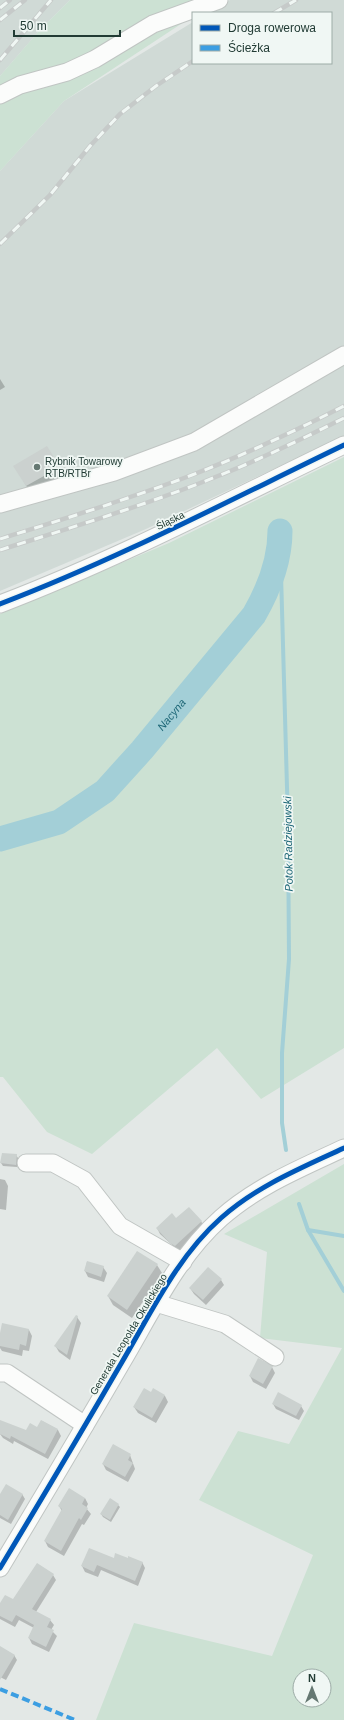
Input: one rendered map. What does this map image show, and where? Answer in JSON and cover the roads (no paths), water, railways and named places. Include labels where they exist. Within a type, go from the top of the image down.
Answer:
[{"type":"street","points":[[0,96],[20,85],[56,77],[73,70],[100,57],[153,24],[219,0]]},
{"type":"street","points":[[0,504],[114,472],[194,442],[344,355]]},
{"type":"street","name":"Śląska","points":[[0,604],[144,543],[344,445]]},
{"type":"street","name":"Generała Leopolda Okulickiego","points":[[0,1568],[156,1303],[183,1262],[206,1232],[245,1199],[274,1182],[344,1148]]},
{"type":"street","points":[[26,1163],[53,1163],[84,1180],[120,1226],[183,1262]]},
{"type":"street","points":[[156,1303],[225,1324],[275,1357]]},
{"type":"street","points":[[0,1372],[6,1373],[85,1424]]},
{"type":"waterway","name":"Nacyna","points":[[0,839],[59,822],[105,791],[142,750],[254,615],[273,574],[278,553],[280,531]]},
{"type":"waterway","name":"Potok Radziejowski","points":[[280,538],[288,823],[289,959],[282,1053],[282,1123],[286,1150]]},
{"type":"waterway","name":"Potok Radziejowski","points":[[299,1204],[308,1230],[344,1291]]},
{"type":"waterway","points":[[308,1230],[344,1236]]},
{"type":"railway","points":[[0,8],[10,0]]},
{"type":"railway","points":[[0,20],[25,0]]},
{"type":"railway","points":[[0,60],[51,0]]},
{"type":"railway","points":[[276,12],[296,0]]},
{"type":"railway","points":[[0,244],[50,195],[90,146],[120,114],[156,86],[192,62]]},
{"type":"railway","points":[[0,539],[120,501],[192,475],[307,425],[344,406]]},
{"type":"railway","points":[[0,550],[191,487],[266,456],[344,418]]},
{"type":"place","name":"Rybnik Towarowy RTB/RTBr","points":[[37,467]]}]
